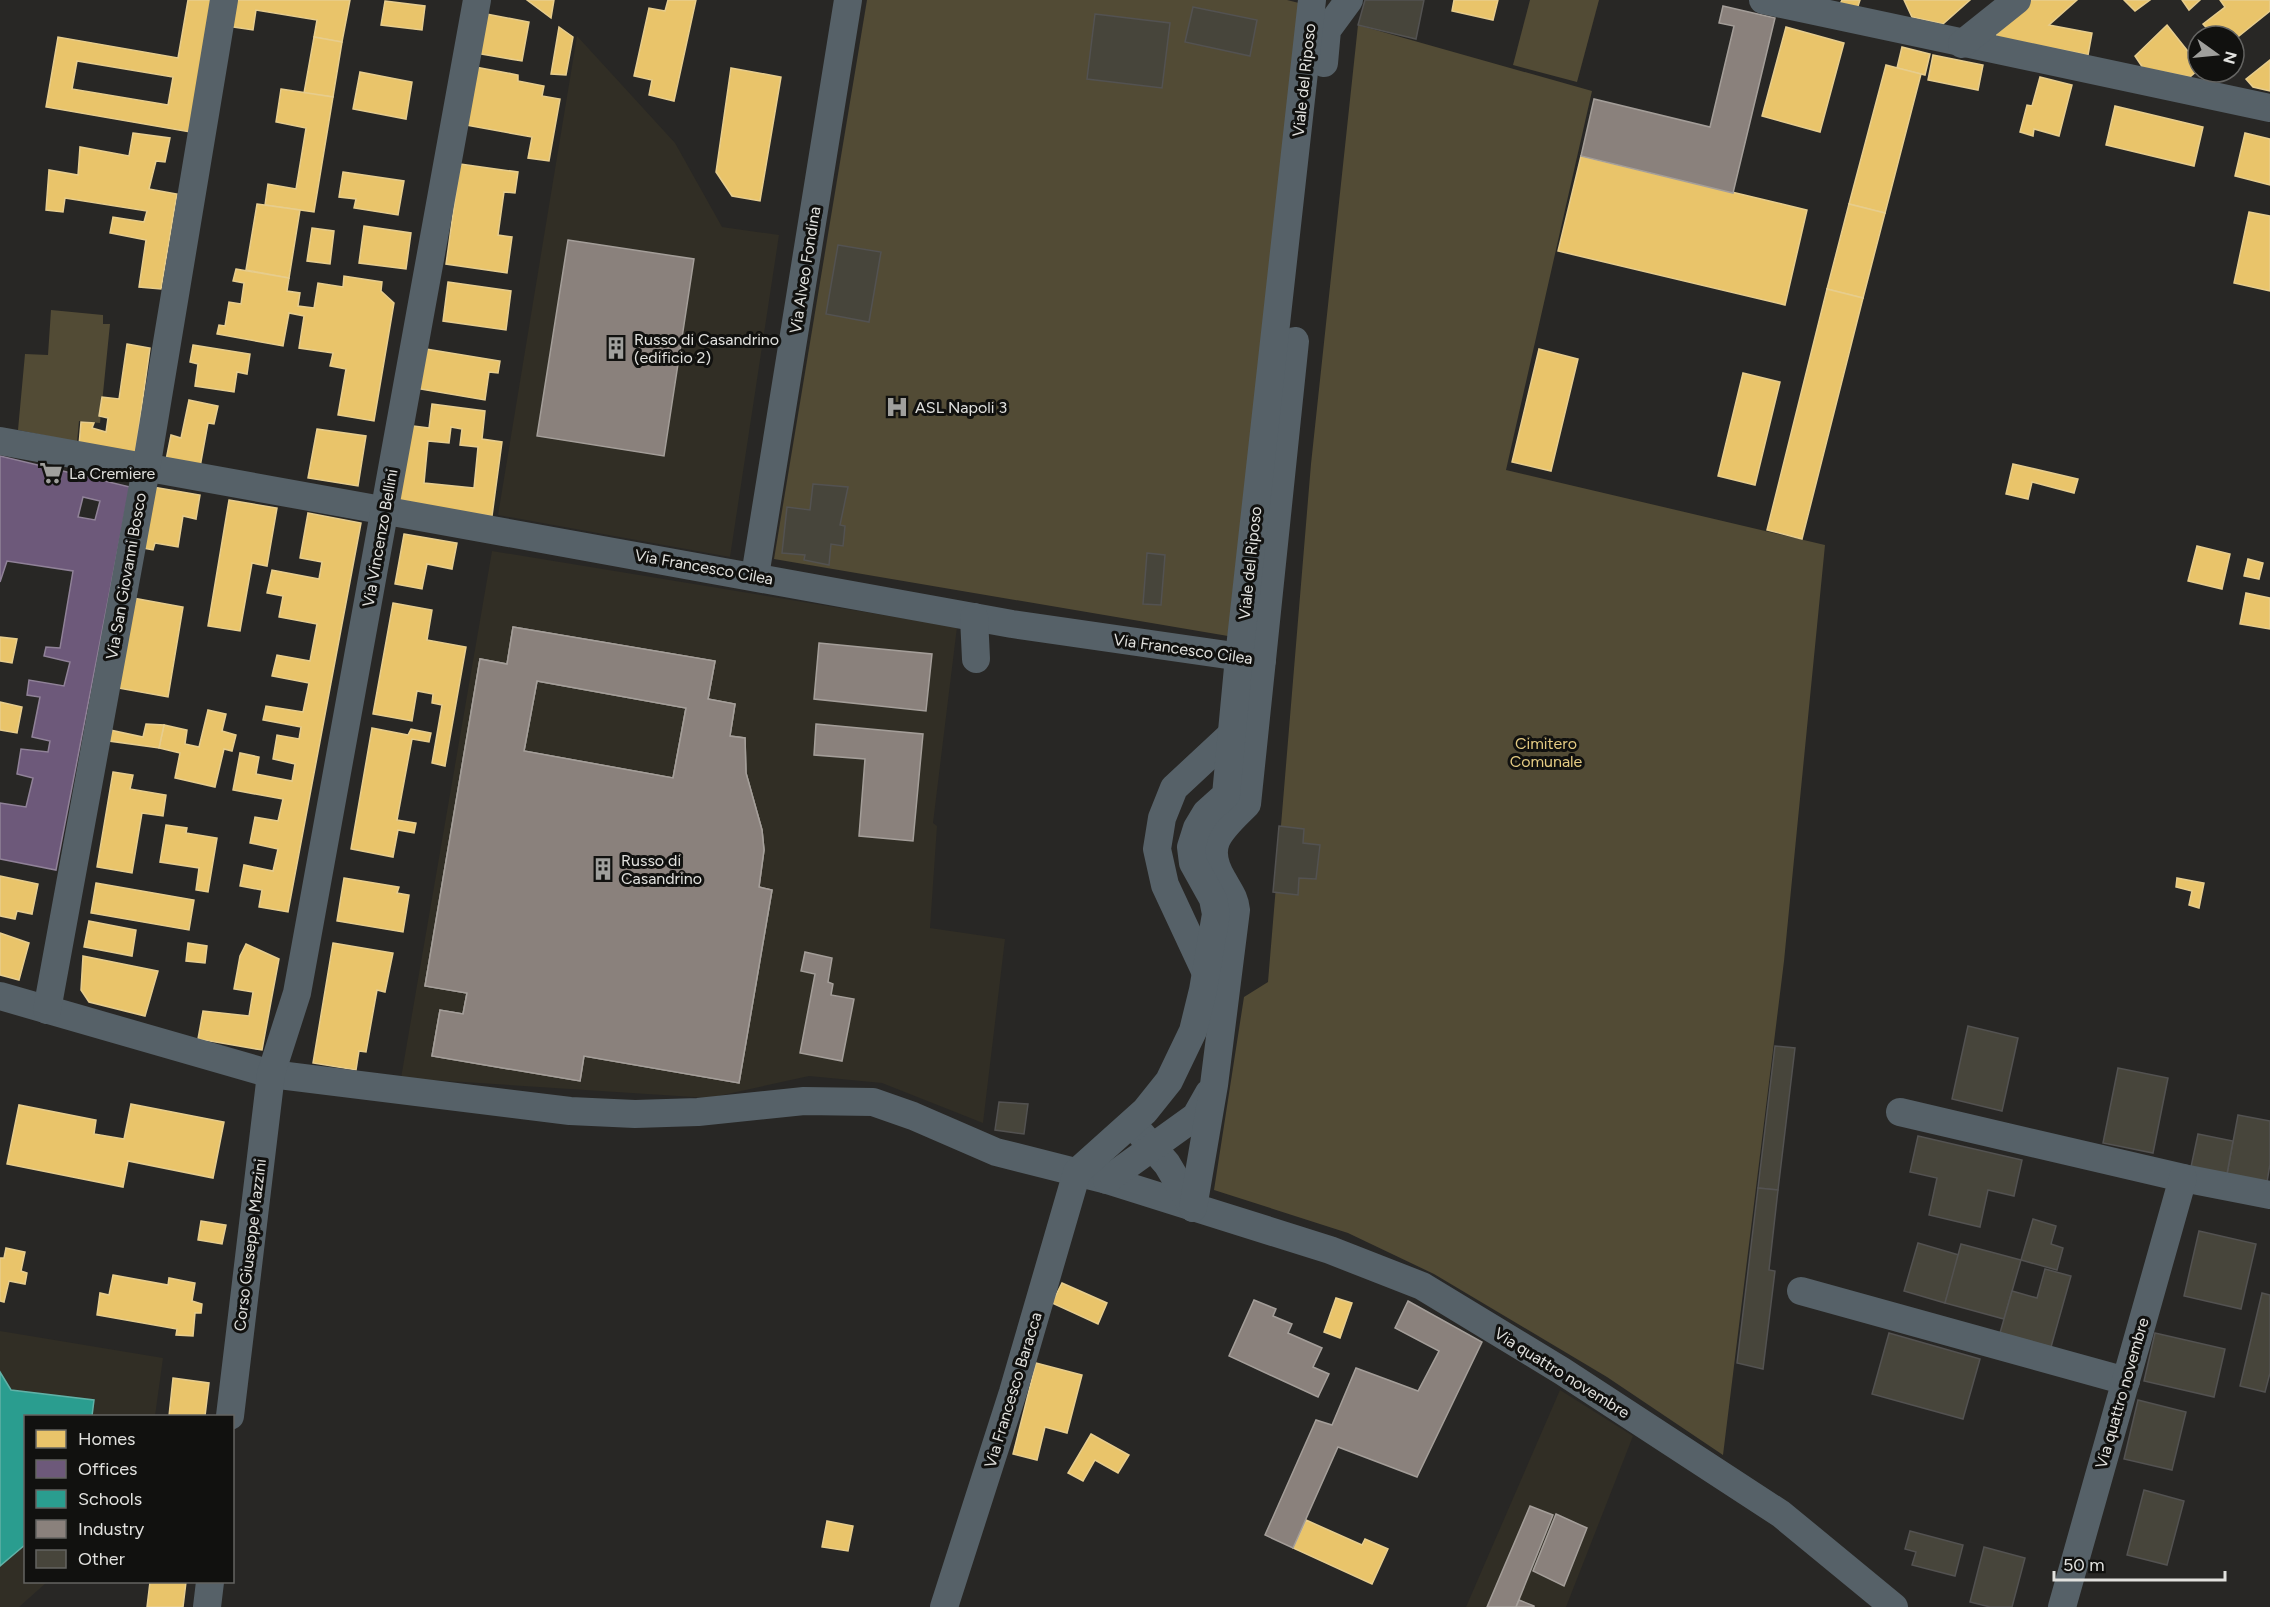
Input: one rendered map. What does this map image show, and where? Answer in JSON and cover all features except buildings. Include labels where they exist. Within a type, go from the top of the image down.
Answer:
[{"type":"street","name":"Via San Giovanni Bosco","points":[[46,1010],[146,469],[224,0]]},
{"type":"street","name":"Via Vincenzo Bellini","points":[[271,1074],[297,993],[477,0]]},
{"type":"street","name":"Via Alveo Fondina","points":[[756,576],[848,0]]},
{"type":"street","name":"Viale del Riposo","points":[[1193,1208],[1214,1084],[1236,910],[1235,900],[1216,867],[1214,850],[1219,832],[1247,804],[1251,659],[1312,0]]},
{"type":"street","points":[[1763,0],[2270,108]]},
{"type":"street","points":[[1962,44],[2017,0]]},
{"type":"street","name":"Viale del Riposo","points":[[1077,1172],[1127,1126],[1169,1081],[1192,1031],[1206,973],[1216,914],[1213,899],[1193,863],[1191,847],[1197,828],[1206,813],[1226,795],[1232,734],[1251,659],[1327,30],[1345,1]]},
{"type":"street","name":"Via Francesco Cilea","points":[[0,441],[974,617],[1251,659]]},
{"type":"street","points":[[974,617],[976,659]]},
{"type":"street","points":[[1206,973],[1166,885],[1157,849],[1162,818],[1174,788],[1232,734]]},
{"type":"street","points":[[0,996],[271,1074],[570,1110],[634,1114],[698,1112],[804,1101],[873,1102],[913,1116],[996,1152],[1107,1180]]},
{"type":"street","name":"Corso Giuseppe Mazzini","points":[[230,1415],[271,1074]]},
{"type":"street","name":"Viale del Riposo","points":[[1107,1180],[1196,1116],[1214,1084]]},
{"type":"street","points":[[1156,1097],[1150,1113],[1153,1124],[1164,1132],[1178,1130]]},
{"type":"street","points":[[1899,1112],[2183,1178],[2270,1195]]},
{"type":"street","points":[[1127,1126],[1137,1130],[1154,1147],[1193,1208]]},
{"type":"street","name":"Via Francesco Baracca","points":[[944,1607],[1013,1392],[1077,1172]]},
{"type":"street","name":"Via quattro novembre","points":[[2062,1607],[2183,1178]]},
{"type":"street","name":"Via quattro novembre","points":[[1107,1180],[1330,1250],[1422,1286],[1562,1371],[1781,1514],[1894,1607]]},
{"type":"street","points":[[1801,1291],[2126,1382]]},
{"type":"street","points":[[207,1607],[210,1583]]},
{"type":"shaded area","points":[[577,36],[675,143],[722,227],[779,235],[730,557],[498,515]]},
{"type":"shaded area","points":[[492,551],[957,627],[933,823],[937,826],[930,928],[1005,939],[983,1123],[882,1083],[809,1076],[709,1098],[401,1078]]},
{"type":"shaded area","points":[[0,1331],[163,1358],[155,1415],[24,1415],[24,1583],[46,1583],[19,1607],[0,1607]]},
{"type":"shaded area","points":[[1560,1390],[1633,1436],[1566,1607],[1466,1607]]},
{"type":"green space","points":[[867,0],[1287,0],[1299,3],[1228,636],[774,559]]},
{"type":"green space","points":[[1530,0],[1599,0],[1577,82],[1513,65]]},
{"type":"green space","name":"Cimitero Comunale","points":[[1358,25],[1592,91],[1506,470],[1825,545],[1784,961],[1723,1455],[1607,1377],[1434,1274],[1348,1233],[1214,1190],[1244,997],[1268,982],[1311,464]]},
{"type":"green space","points":[[51,310],[103,315],[103,324],[110,324],[100,423],[79,421],[77,442],[18,430],[25,354],[48,355]]},
{"type":"place","name":"Russo di Casandrino (edificio 2)","points":[[616,348]]},
{"type":"place","name":"ASL Napoli 3","points":[[897,407]]},
{"type":"place","name":"La Cremiere","points":[[51,473]]},
{"type":"place","name":"Russo di Casandrino","points":[[603,869]]}]
